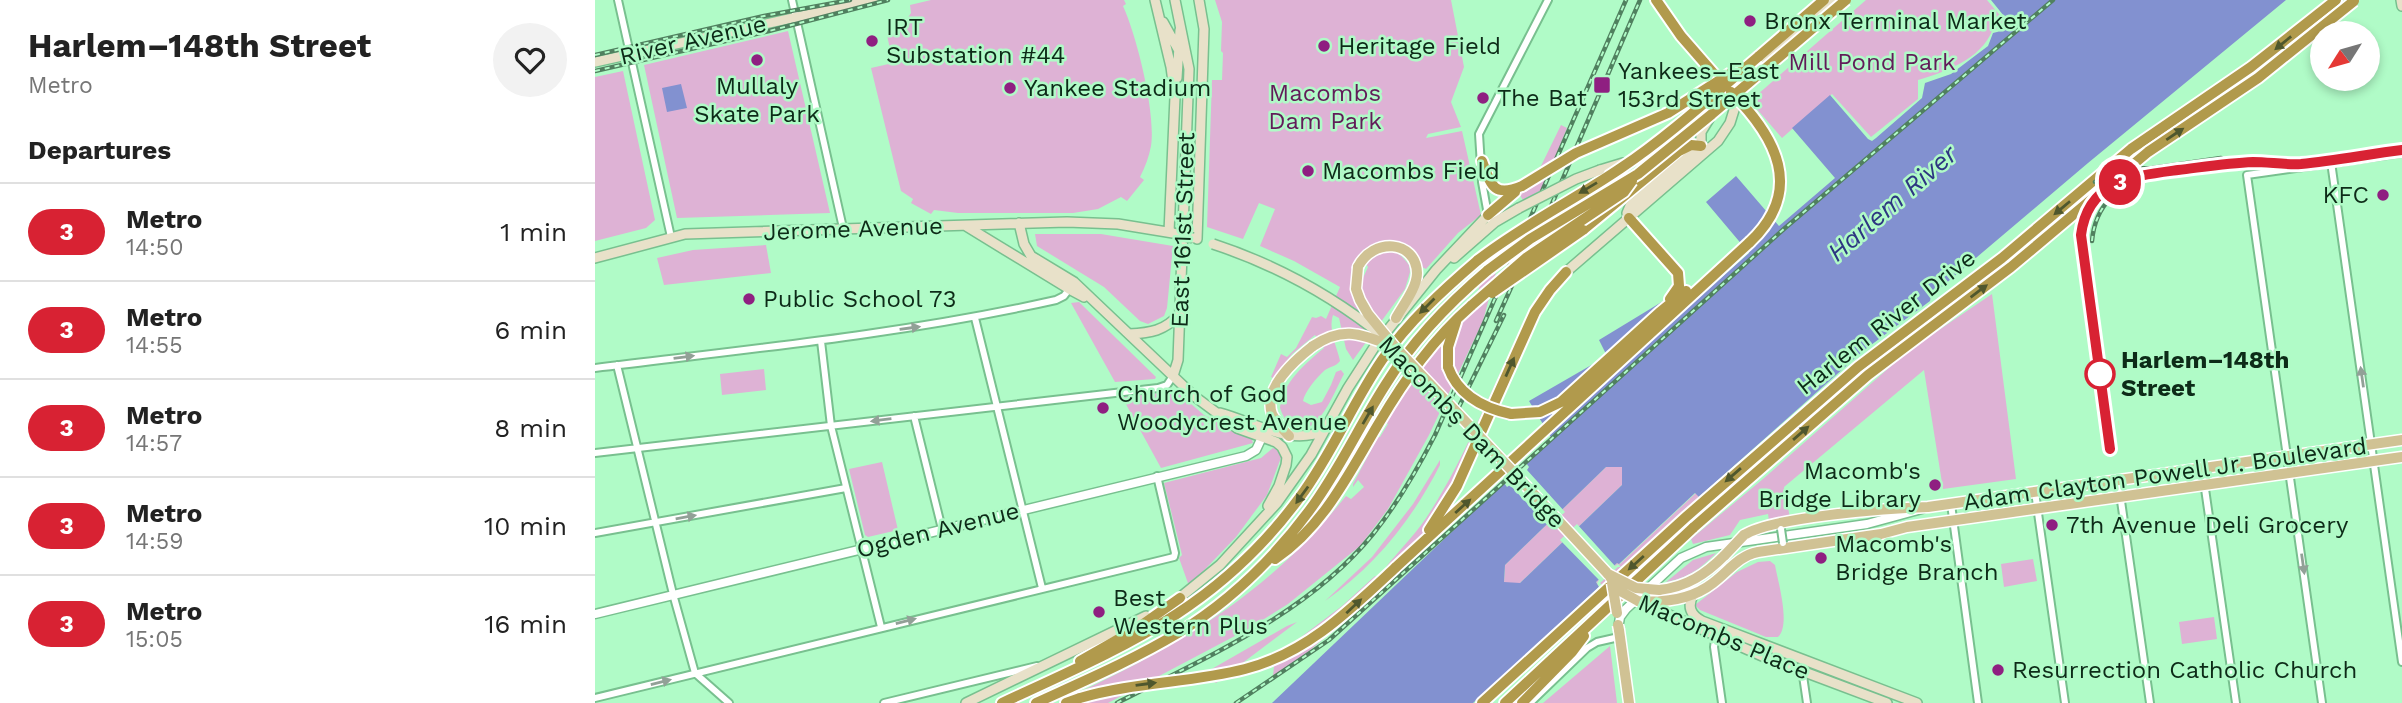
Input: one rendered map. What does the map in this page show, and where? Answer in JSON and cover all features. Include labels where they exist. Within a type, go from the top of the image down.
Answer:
[{"type":"highway","points":[[1066,703],[1116,688],[1243,670],[1310,641],[1337,621],[1750,242],[1769,219],[1775,204],[1779,171],[1774,150],[1758,121],[1681,36],[1656,0]]},
{"type":"highway","points":[[1002,703],[1123,646],[1169,621],[1211,591],[1251,555],[1309,485],[1390,349],[1426,307],[1478,260],[1517,231],[1639,156],[1824,0]]},
{"type":"highway","points":[[1258,570],[1290,536],[1325,489],[1406,354],[1451,304],[1488,270],[1530,239],[1638,174],[1846,0]]},
{"type":"highway","name":"Harlem River Drive","points":[[1482,703],[1686,517],[1879,350],[2002,258],[2131,149],[2251,67],[2336,0]]},
{"type":"highway","name":"Harlem River Drive","points":[[1506,703],[1694,527],[1886,361],[2011,267],[2148,152],[2258,78],[2355,1]]},
{"type":"highway","points":[[1488,215],[1508,194],[1584,149],[1668,113],[1758,57]]},
{"type":"highway","points":[[1459,316],[1449,338],[1448,367],[1465,393],[1486,407],[1503,412],[1519,414],[1547,410],[1567,397],[1749,234],[1763,215],[1770,197],[1772,173],[1766,147],[1715,75]]},
{"type":"highway","points":[[1472,305],[1514,280],[1583,230],[1679,151],[1691,145],[1704,149]]},
{"type":"highway","points":[[1482,161],[1495,188],[1508,194]]},
{"type":"highway","points":[[1036,703],[1145,652],[1174,635],[1210,610],[1258,570],[1290,549],[1324,512],[1415,366],[1459,316],[1517,265],[1624,192],[1638,174]]},
{"type":"highway","points":[[1629,218],[1678,273],[1680,283],[1659,313]]},
{"type":"highway","points":[[1412,552],[1452,496],[1535,312],[1566,272]]},
{"type":"highway","points":[[1042,684],[1136,629],[1179,598]]},
{"type":"highway","points":[[1522,703],[1572,652],[1601,612]]},
{"type":"main road","name":"River Avenue","points":[[595,62],[873,0]]},
{"type":"main road","name":"East 161st Street","points":[[1173,376],[1178,360],[1189,69],[1175,0]]},
{"type":"main road","name":"East 161st Street","points":[[1195,239],[1203,36],[1203,16],[1199,0]]},
{"type":"main road","points":[[1422,288],[1482,232],[1519,208],[1576,179],[1657,150],[1835,0]]},
{"type":"main road","points":[[2401,0],[2402,6]]},
{"type":"main road","name":"East 161st Street","points":[[1156,3],[1175,97],[1171,232]]},
{"type":"main road","points":[[1156,3],[1189,69]]},
{"type":"main road","points":[[1175,97],[1181,23]]},
{"type":"main road","points":[[1189,69],[1203,36]]},
{"type":"main road","points":[[1566,272],[1629,218],[1627,211],[1630,206],[1728,128],[1744,78]]},
{"type":"main road","points":[[1704,149],[1700,137],[1703,127],[1733,88]]},
{"type":"main road","points":[[966,703],[1118,632],[1179,598],[1220,565],[1302,469],[1364,362],[1396,318],[1453,251],[1488,215]]},
{"type":"main road","name":"Jerome Avenue","points":[[1019,223],[1024,244],[1031,256],[1071,286]]},
{"type":"main road","name":"Macombs Dam Bridge","points":[[966,226],[1102,223],[1171,232],[1254,258],[1305,282],[1348,309],[1415,366],[1608,574]]},
{"type":"main road","name":"Jerome Avenue","points":[[595,258],[685,234],[966,226],[1094,301],[1200,401],[1237,428],[1264,432]]},
{"type":"main road","points":[[1395,347],[1362,305],[1356,289],[1358,267],[1370,251],[1382,246],[1400,249],[1412,258],[1417,271],[1416,279],[1396,318]]},
{"type":"main road","points":[[1129,334],[1158,331],[1171,324],[1180,313]]},
{"type":"main road","points":[[1289,436],[1272,414],[1271,400],[1280,380],[1313,346],[1329,337],[1349,333],[1395,347]]},
{"type":"main road","points":[[1264,432],[1307,436],[1325,430]]},
{"type":"main road","points":[[1261,520],[1279,486],[1287,459],[1280,445],[1264,432]]},
{"type":"main road","name":"Adam Clayton Powell Jr. Boulevard","points":[[1608,574],[1636,588],[1659,590],[1682,586],[1695,580],[1744,535],[1759,527],[1865,512],[1928,508],[2402,440]]},
{"type":"main road","name":"Adam Clayton Powell Jr. Boulevard","points":[[1643,602],[1671,601],[1693,595],[1712,584],[1743,557],[1784,546],[2402,457]]},
{"type":"main road","name":"Macombs Place","points":[[1608,574],[1620,595],[1716,632],[1803,672],[1887,703]]},
{"type":"main road","points":[[1628,703],[1617,613],[1620,595],[1659,590]]},
{"type":"main road","name":"Macombs Place","points":[[1693,595],[1689,603],[1695,618],[1716,632],[1801,660],[1895,699],[1917,703]]},
{"type":"main road","points":[[1617,613],[1625,606],[1643,602]]},
{"type":"street","points":[[618,0],[671,237]]},
{"type":"street","points":[[792,0],[843,228]]},
{"type":"street","points":[[1488,215],[1478,141],[1480,131],[1548,0]]},
{"type":"street","points":[[2322,703],[2247,175],[2402,153]]},
{"type":"street","points":[[2332,162],[2402,662]]},
{"type":"street","points":[[595,368],[821,341],[975,318],[1056,300],[1071,286]]},
{"type":"street","points":[[975,318],[1042,588]]},
{"type":"street","points":[[821,341],[831,426],[881,627]]},
{"type":"street","points":[[617,365],[695,673],[729,703]]},
{"type":"street","points":[[595,453],[1158,388],[1167,384],[1173,376]]},
{"type":"street","points":[[914,416],[942,528]]},
{"type":"street","name":"Ogden Avenue","points":[[595,614],[1246,456],[1256,450],[1264,432]]},
{"type":"street","points":[[2202,468],[2236,703]]},
{"type":"street","points":[[595,698],[1176,555],[1157,476]]},
{"type":"street","points":[[2118,480],[2150,703]]},
{"type":"street","points":[[595,533],[846,488]]},
{"type":"street","points":[[2035,492],[2064,703]]},
{"type":"street","points":[[1951,504],[1978,703]]},
{"type":"street","name":"Adam Clayton Powell Jr. Boulevard","points":[[1619,637],[1619,621],[1625,610],[1676,561],[1691,552],[1720,543],[1867,524],[1928,508]]},
{"type":"street","points":[[1865,512],[1867,524]]},
{"type":"street","name":"Adam Clayton Powell Jr. Boulevard","points":[[1867,524],[1880,528],[1907,527]]},
{"type":"street","points":[[1781,526],[1784,546]]},
{"type":"street","points":[[1716,632],[1714,644],[1722,703]]},
{"type":"street","points":[[1530,703],[1587,648],[1597,642],[1619,637],[1628,703]]},
{"type":"street","points":[[1801,660],[1807,703]]},
{"type":"street","points":[[884,703],[1052,662]]},
{"type":"green space","name":"Yankee Stadium","points":[[931,0],[1124,0],[1126,4],[1123,6],[1144,75],[1152,132],[1149,154],[1140,177],[1144,180],[1127,201],[1121,197],[1098,209],[1073,213],[958,213],[934,210],[931,214],[911,203],[913,199],[901,191],[871,68],[893,63],[887,35],[898,32],[911,13],[910,5]]},
{"type":"green space","name":"Macombs Dam Park","points":[[1215,0],[1451,0],[1464,67],[1451,102],[1461,127],[1428,134],[1426,138],[1462,131],[1481,215],[1458,233],[1426,269],[1397,242],[1379,243],[1363,252],[1351,277],[1363,278],[1368,267],[1365,262],[1377,254],[1393,251],[1409,265],[1410,272],[1405,289],[1353,360],[1346,349],[1339,318],[1333,315],[1332,333],[1340,361],[1318,376],[1303,401],[1311,405],[1322,402],[1336,372],[1341,370],[1344,374],[1325,410],[1312,425],[1305,428],[1291,425],[1280,408],[1290,382],[1324,348],[1315,335],[1292,354],[1273,378],[1271,377],[1281,354],[1287,357],[1296,348],[1312,317],[1321,316],[1326,319],[1340,287],[1294,261],[1260,246],[1275,209],[1259,203],[1243,239],[1207,227],[1212,80],[1222,80],[1223,53],[1222,22]]},
{"type":"green space","name":"Mill Pond Park","points":[[1866,0],[1987,0],[2004,20],[2003,27],[1992,31],[1987,41],[1971,57],[1918,80],[1918,99],[1871,137],[1832,94],[1782,138],[1750,101]]},
{"type":"green space","points":[[788,31],[830,213],[677,218],[644,65]]},
{"type":"green space","points":[[623,71],[655,220],[646,228],[595,241],[595,77]]},
{"type":"green space","points":[[1561,125],[1567,128],[1542,190],[1523,200],[1514,186],[1540,168]]},
{"type":"green space","points":[[1035,234],[1101,234],[1173,246],[1164,316],[1148,324],[1140,321],[1104,287],[1037,246]]},
{"type":"green space","points":[[766,245],[771,273],[664,285],[657,258],[693,250]]},
{"type":"green space","points":[[1496,272],[1483,321],[1429,435],[1388,509],[1360,546],[1288,604],[1250,628],[1108,703],[1071,703],[1069,697],[1148,657],[1220,614],[1285,561],[1346,496],[1351,499],[1364,487],[1358,480],[1353,487],[1353,484],[1388,424],[1376,417],[1456,313],[1478,291],[1481,282]]},
{"type":"green space","points":[[1992,294],[2016,479],[1943,489],[1924,370],[1784,487],[1790,518],[1769,521],[1768,514],[1740,520],[1730,535],[1693,544],[1691,539],[1908,351]]},
{"type":"green space","points":[[1079,302],[1156,377],[1155,379],[1115,382],[1071,303]]},
{"type":"green space","points":[[1517,338],[1454,484],[1426,531],[1386,567],[1420,526],[1443,491]]},
{"type":"green space","points":[[764,369],[766,390],[722,395],[720,374]]},
{"type":"green space","points":[[1176,391],[1204,415],[1251,437],[1253,443],[1161,468],[1122,397]]},
{"type":"green space","points":[[1273,448],[1278,449],[1282,455],[1267,495],[1236,537],[1189,586],[1179,558],[1182,555],[1164,483],[1261,458]]},
{"type":"green space","points":[[1440,460],[1440,465],[1417,505],[1391,540],[1360,573],[1325,601],[1372,557],[1413,504]]},
{"type":"green space","points":[[882,462],[898,530],[868,537],[865,535],[849,469]]},
{"type":"green space","points":[[1606,467],[1623,467],[1622,485],[1520,583],[1504,583],[1505,565]]},
{"type":"green space","points":[[1696,493],[1699,497],[1599,587],[1596,582],[1618,562],[1620,564]]},
{"type":"green space","points":[[1716,553],[1693,572],[1666,582],[1693,560]]},
{"type":"green space","points":[[2033,559],[2037,581],[2004,587],[2001,564]]},
{"type":"green space","points":[[1770,561],[1775,565],[1783,603],[1782,631],[1778,637],[1766,637],[1700,610],[1695,605],[1737,572],[1758,562]]},
{"type":"green space","points":[[1375,576],[1382,577],[1346,619],[1308,652],[1273,676],[1274,666],[1288,647],[1342,606]]},
{"type":"green space","points":[[2214,617],[2217,639],[2182,644],[2179,622]]},
{"type":"green space","points":[[1297,622],[1216,683],[1203,674],[1287,626]]},
{"type":"green space","points":[[1610,646],[1617,703],[1543,703]]},
{"type":"water","name":"Harlem River","points":[[1991,0],[2286,0],[2088,163],[1931,296],[1930,301],[1863,351],[1699,497],[1695,493],[1596,582],[1599,587],[1473,703],[1272,703],[1552,439],[1529,401],[1607,356],[1599,340],[1683,289],[1694,302],[1749,253],[1706,202],[1736,176],[1779,226],[1835,178],[1792,128],[1830,95],[1872,141],[1922,98],[1925,83],[1951,74],[1988,46],[1993,33],[2005,30],[2008,21]],"holes":[[[1606,467],[1622,467],[1622,485],[1520,583],[1504,582],[1505,565]]]},
{"type":"water","points":[[681,84],[687,108],[667,112],[662,88]]},
{"type":"pier","points":[[1519,463],[1522,466],[1526,463],[1529,467],[1527,470],[1565,512],[1549,527],[1510,485],[1507,487],[1504,483],[1507,480],[1504,477]]},
{"type":"pier","points":[[1577,524],[1615,566],[1618,564],[1621,567],[1600,583],[1603,586],[1601,590],[1597,583],[1599,580],[1560,540]]},
{"type":"railway","points":[[595,55],[764,16],[850,0]]},
{"type":"railway","points":[[595,71],[769,31],[888,0]]},
{"type":"railway","points":[[1117,703],[1220,650],[1287,610],[1318,588],[1347,562],[1382,522],[1407,486],[1435,435],[1626,0]]},
{"type":"railway","points":[[1529,257],[1640,0]]},
{"type":"railway","points":[[1236,703],[1329,640],[1785,228],[2053,0]]},
{"type":"railway","points":[[2095,182],[2118,169],[2152,168],[2221,158]]},
{"type":"railway","points":[[2092,241],[2098,217],[2110,198],[2129,185],[2152,178]]},
{"type":"railway","points":[[2083,225],[2089,209],[2109,188]]},
{"type":"railway","points":[[1496,321],[1529,248]]},
{"type":"railway","points":[[1450,425],[1504,315]]},
{"type":"metro line","name":"3","points":[[2110,449],[2081,235],[2085,216],[2096,199],[2125,179],[2145,175],[2238,163],[2311,163],[2402,150]]},
{"type":"place","name":"Bronx Terminal Market","points":[[1750,21]]},
{"type":"place","name":"IRT Substation #44","points":[[872,41]]},
{"type":"place","name":"Heritage Field","points":[[1324,46]]},
{"type":"place","name":"Mullaly Skate Park","points":[[757,60]]},
{"type":"place","name":"Yankees–East 153rd Street","points":[[1602,85]]},
{"type":"place","name":"Yankee Stadium","points":[[1010,88]]},
{"type":"place","name":"The Bat","points":[[1483,98]]},
{"type":"place","name":"Macombs Field","points":[[1308,171]]},
{"type":"place","name":"KFC","points":[[2383,195]]},
{"type":"place","name":"Public School 73","points":[[749,299]]},
{"type":"place","name":"Harlem–148th Street","points":[[2100,374]]},
{"type":"place","name":"Church of God Woodycrest Avenue","points":[[1103,408]]},
{"type":"place","name":"Macomb's Bridge Library","points":[[1935,485]]},
{"type":"place","name":"7th Avenue Deli Grocery","points":[[2052,525]]},
{"type":"place","name":"Macomb's Bridge Branch","points":[[1821,558]]},
{"type":"place","name":"Best Western Plus","points":[[1099,612]]},
{"type":"place","name":"Resurrection Catholic Church","points":[[1998,670]]}]
